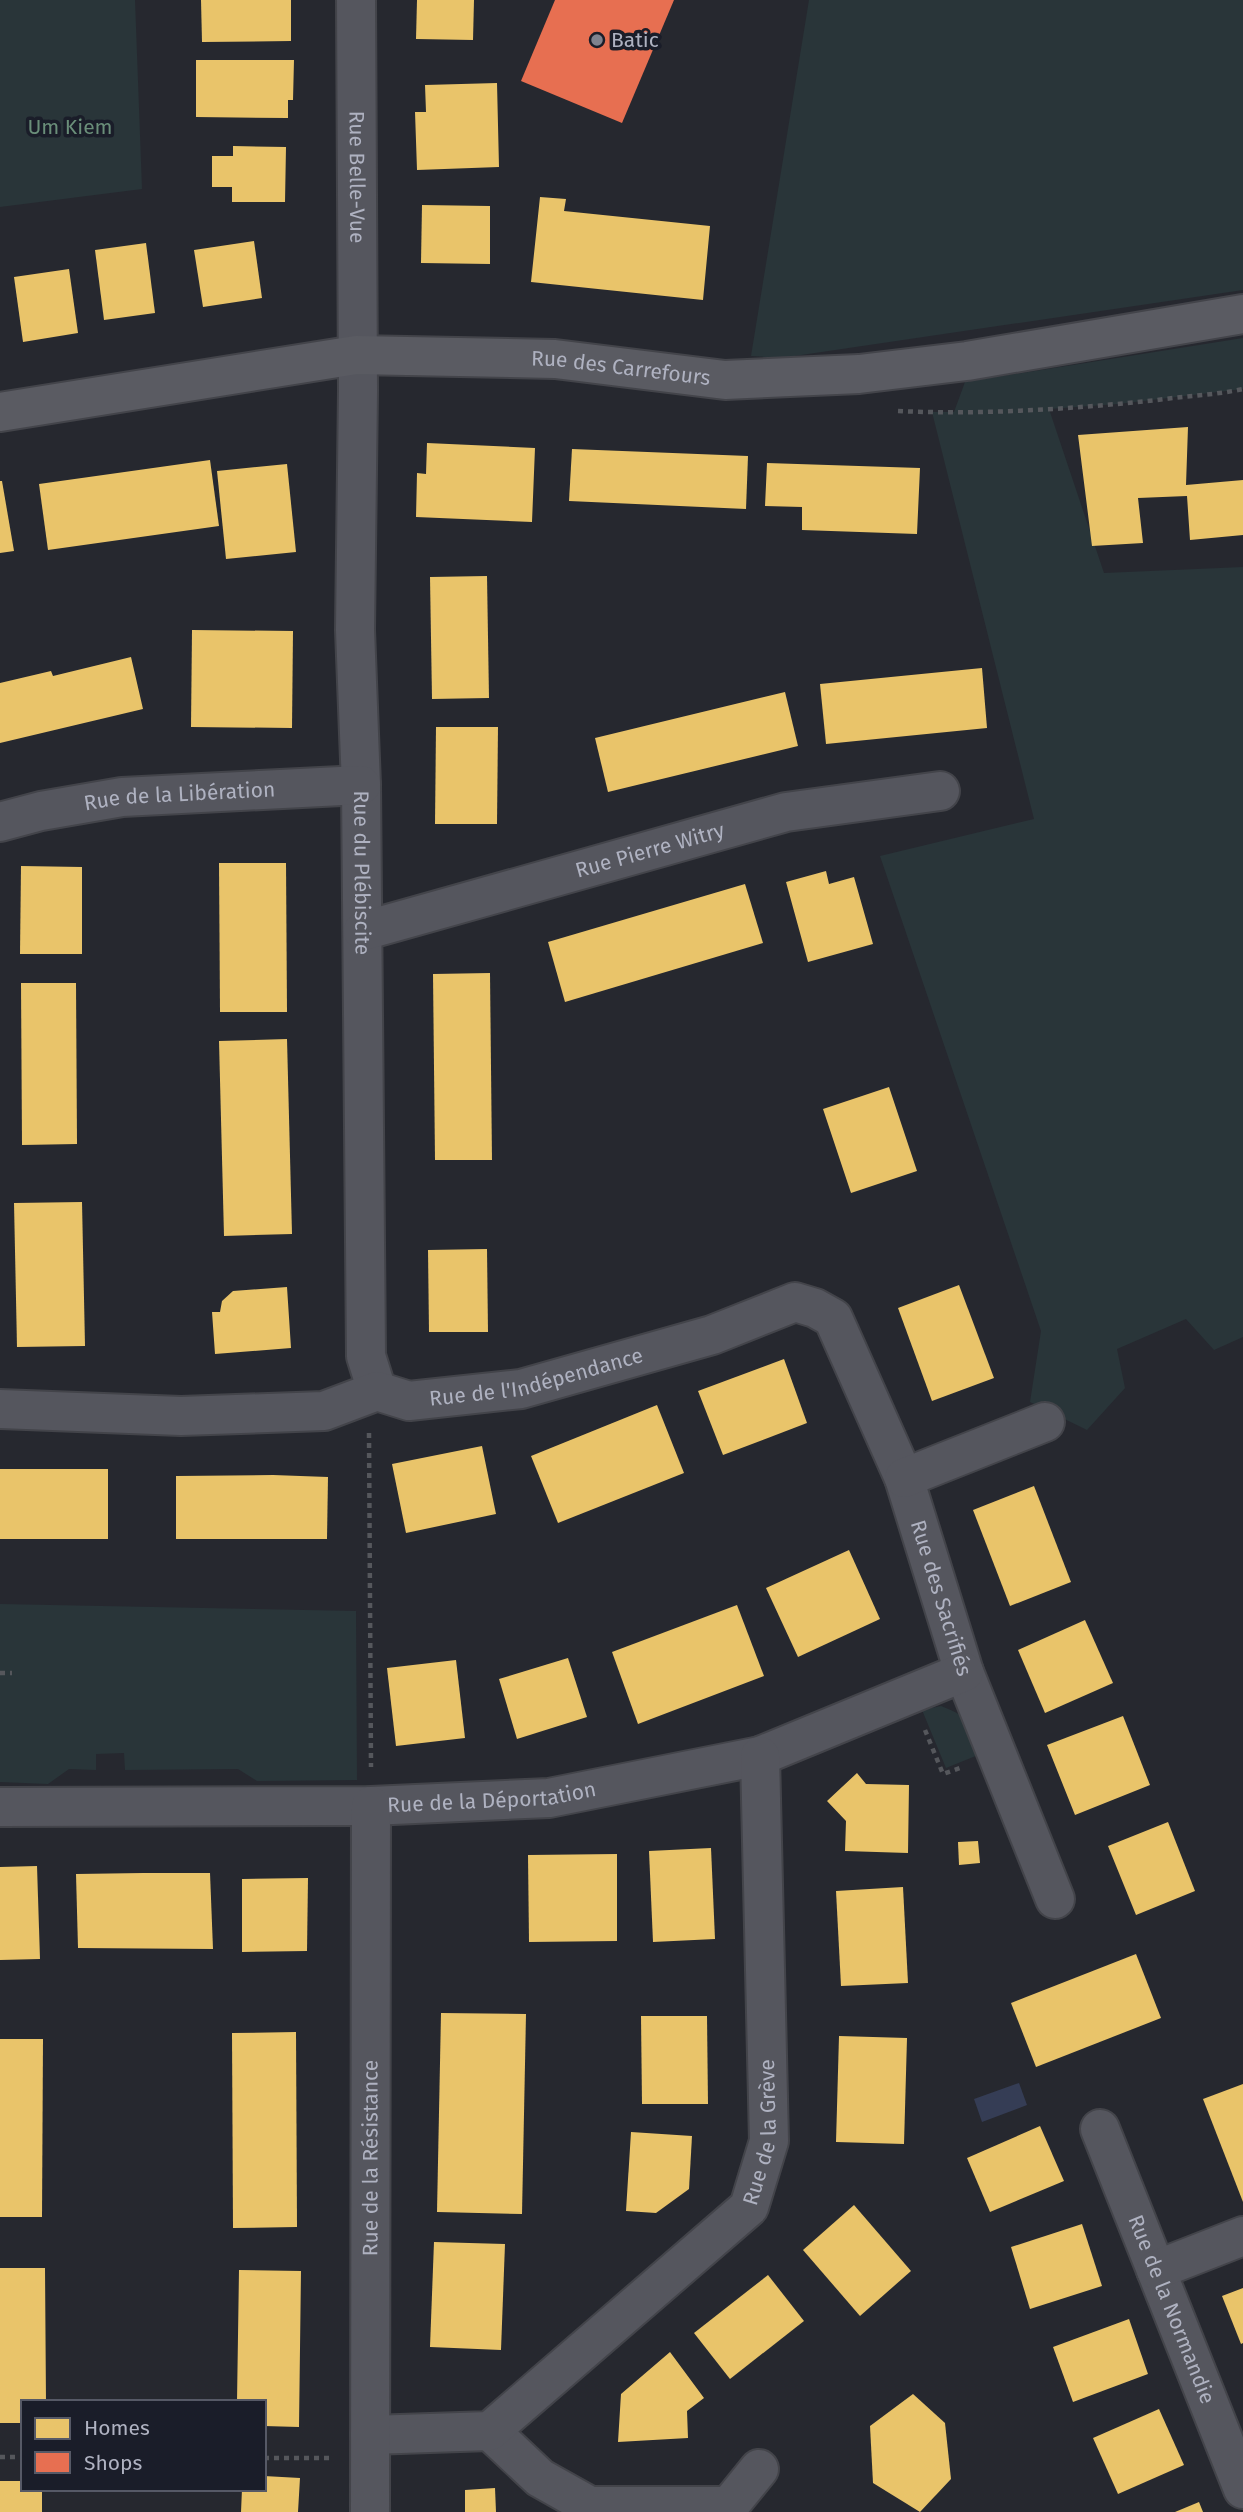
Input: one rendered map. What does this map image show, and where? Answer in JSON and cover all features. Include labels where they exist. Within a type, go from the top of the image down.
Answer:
[{"type":"main road","name":"Rue des Carrefours","points":[[0,412],[356,355],[555,359],[725,380],[859,374],[967,360],[1243,314]]},
{"type":"street","name":"Rue Belle-Vue","points":[[356,0],[356,355]]},
{"type":"street","name":"Rue du Plébiscite","points":[[356,355],[355,630],[361,785],[366,1356],[377,1391]]},
{"type":"street","name":"Rue de la Libération","points":[[0,822],[41,811],[122,797],[361,785]]},
{"type":"street","name":"Rue Pierre Witry","points":[[363,931],[786,812],[940,791]]},
{"type":"street","name":"Rue de l'Indépendance","points":[[377,1391],[409,1401],[520,1389],[712,1335],[795,1302],[815,1308]]},
{"type":"street","name":"Rue des Sacrifiés","points":[[815,1308],[832,1318],[904,1478],[964,1672],[1055,1899]]},
{"type":"street","points":[[0,1409],[181,1416],[324,1411],[377,1391]]},
{"type":"street","points":[[904,1478],[1045,1422]]},
{"type":"street","name":"Rue de la Déportation","points":[[0,1807],[371,1806],[549,1798],[760,1756],[964,1672]]},
{"type":"street","name":"Rue de la Grève","points":[[490,2431],[749,2207],[769,2141],[760,1756]]},
{"type":"street","name":"Rue de la Résistance","points":[[370,2512],[371,1806]]},
{"type":"street","name":"Rue de la Normandie","points":[[1100,2129],[1243,2489]]},
{"type":"street","points":[[1156,2270],[1243,2236]]},
{"type":"street","points":[[370,2447],[490,2431],[540,2478],[590,2506],[729,2506],[759,2469]]},
{"type":"path","points":[[886,410],[932,412],[1118,404],[1243,389]]},
{"type":"path","points":[[371,1806],[369,1429],[377,1391]]},
{"type":"path","points":[[0,1673],[12,1673]]},
{"type":"path","points":[[910,1694],[943,1774],[996,1754]]},
{"type":"path","points":[[266,2458],[370,2447]]},
{"type":"path","points":[[0,2457],[21,2457]]},
{"type":"green space","name":"Um Kiem","points":[[0,0],[135,0],[142,189],[0,207]]},
{"type":"green space","points":[[809,0],[1243,0],[1243,290],[781,358],[751,356]]},
{"type":"green space","points":[[1243,338],[1243,389],[1118,404],[1049,409],[1104,573],[1243,567],[1243,1337],[1214,1350],[1186,1319],[1117,1349],[1125,1388],[1087,1430],[1030,1402],[1041,1331],[880,856],[1034,819],[932,412],[954,412],[965,382]]},
{"type":"green space","points":[[0,1604],[356,1611],[357,1780],[257,1781],[238,1769],[125,1770],[124,1753],[96,1754],[96,1770],[69,1769],[48,1784],[0,1782]]},
{"type":"green space","points":[[941,1706],[965,1718],[983,1753],[946,1768],[922,1710]]},
{"type":"water","points":[[1019,2083],[1027,2105],[982,2122],[974,2099]]},
{"type":"building: Homes","points":[[201,0],[291,0],[291,41],[202,42]]},
{"type":"building: Homes","points":[[417,0],[474,0],[473,40],[416,39]]},
{"type":"building: Homes","points":[[196,60],[294,60],[293,100],[288,100],[288,118],[196,117]]},
{"type":"building: Homes","points":[[497,83],[499,167],[417,170],[415,112],[426,112],[425,85]]},
{"type":"building: Homes","points":[[233,146],[286,147],[285,202],[232,202],[232,187],[212,187],[212,156],[233,156]]},
{"type":"building: Homes","points":[[540,197],[566,199],[564,211],[710,226],[703,300],[531,282]]},
{"type":"building: Homes","points":[[422,205],[490,206],[490,264],[421,263]]},
{"type":"building: Homes","points":[[254,241],[262,298],[203,307],[194,250]]},
{"type":"building: Homes","points":[[146,243],[155,313],[104,320],[95,250]]},
{"type":"building: Homes","points":[[69,269],[78,333],[23,342],[14,277]]},
{"type":"building: Homes","points":[[1188,427],[1186,485],[1243,480],[1243,535],[1190,540],[1187,496],[1138,498],[1143,543],[1092,546],[1078,435]]},
{"type":"building: Homes","points":[[427,443],[535,448],[532,522],[416,517],[417,473],[426,474]]},
{"type":"building: Homes","points":[[572,449],[748,456],[746,509],[569,501]]},
{"type":"building: Homes","points":[[210,460],[219,526],[48,550],[39,484]]},
{"type":"building: Homes","points":[[767,463],[920,468],[917,534],[802,530],[802,507],[765,506]]},
{"type":"building: Homes","points":[[287,464],[296,552],[226,559],[217,471]]},
{"type":"building: Homes","points":[[0,481],[14,551],[0,553]]},
{"type":"building: Homes","points":[[487,576],[489,698],[432,699],[430,577]]},
{"type":"building: Homes","points":[[192,630],[293,631],[292,728],[191,727]]},
{"type":"building: Homes","points":[[131,657],[143,709],[0,743],[0,683],[51,671],[53,676]]},
{"type":"building: Homes","points":[[982,668],[987,728],[826,744],[820,684]]},
{"type":"building: Homes","points":[[785,692],[798,746],[608,792],[595,738]]},
{"type":"building: Homes","points":[[436,727],[498,727],[497,824],[435,824]]},
{"type":"building: Homes","points":[[219,863],[286,863],[287,1012],[220,1012]]},
{"type":"building: Homes","points":[[21,866],[82,867],[82,954],[20,954]]},
{"type":"building: Homes","points":[[826,871],[829,884],[854,877],[873,944],[808,962],[786,882]]},
{"type":"building: Homes","points":[[745,884],[763,943],[565,1002],[548,942]]},
{"type":"building: Homes","points":[[490,973],[492,1160],[435,1160],[433,974]]},
{"type":"building: Homes","points":[[21,983],[76,983],[77,1144],[22,1145]]},
{"type":"building: Homes","points":[[287,1039],[292,1234],[224,1236],[219,1041]]},
{"type":"building: Homes","points":[[889,1087],[917,1171],[851,1193],[823,1109]]},
{"type":"building: Homes","points":[[82,1202],[85,1346],[17,1347],[14,1203]]},
{"type":"building: Homes","points":[[487,1249],[488,1332],[429,1332],[428,1250]]},
{"type":"building: Homes","points":[[959,1285],[994,1378],[932,1401],[898,1308]]},
{"type":"building: Homes","points":[[287,1287],[291,1348],[215,1354],[212,1312],[220,1312],[222,1301],[233,1291]]},
{"type":"building: Homes","points":[[784,1359],[807,1423],[723,1455],[698,1391]]},
{"type":"building: Homes","points":[[657,1405],[684,1473],[558,1523],[531,1456]]},
{"type":"building: Homes","points":[[482,1446],[496,1514],[406,1533],[392,1464]]},
{"type":"building: Homes","points":[[0,1469],[108,1469],[108,1539],[0,1539]]},
{"type":"building: Homes","points":[[176,1476],[328,1477],[327,1539],[176,1539]]},
{"type":"building: Homes","points":[[1034,1486],[1071,1582],[1010,1606],[973,1510]]},
{"type":"building: Homes","points":[[849,1550],[880,1619],[798,1657],[766,1588]]},
{"type":"building: Homes","points":[[737,1605],[764,1676],[638,1724],[612,1652]]},
{"type":"building: Homes","points":[[1085,1620],[1113,1683],[1045,1713],[1018,1650]]},
{"type":"building: Homes","points":[[568,1658],[587,1717],[517,1739],[499,1679]]},
{"type":"building: Homes","points":[[456,1660],[465,1738],[396,1746],[387,1668]]},
{"type":"building: Homes","points":[[1123,1716],[1150,1785],[1075,1815],[1047,1745]]},
{"type":"building: Homes","points":[[857,1773],[866,1784],[909,1785],[908,1853],[845,1851],[846,1821],[827,1801]]},
{"type":"building: Homes","points":[[1168,1822],[1195,1891],[1136,1915],[1108,1846]]},
{"type":"building: Homes","points":[[978,1841],[980,1863],[959,1865],[958,1842]]},
{"type":"building: Homes","points":[[711,1848],[715,1939],[653,1942],[649,1851]]},
{"type":"building: Homes","points":[[617,1854],[617,1941],[529,1942],[528,1855]]},
{"type":"building: Homes","points":[[37,1866],[40,1959],[0,1960],[0,1867]]},
{"type":"building: Homes","points":[[210,1873],[213,1949],[78,1948],[76,1874]]},
{"type":"building: Homes","points":[[308,1878],[307,1951],[242,1952],[242,1879]]},
{"type":"building: Homes","points":[[903,1887],[908,1983],[841,1986],[836,1891]]},
{"type":"building: Homes","points":[[1136,1954],[1161,2018],[1036,2067],[1011,2003]]},
{"type":"building: Homes","points":[[441,2013],[526,2014],[522,2214],[437,2212]]},
{"type":"building: Homes","points":[[641,2016],[707,2016],[708,2104],[642,2104]]},
{"type":"building: Homes","points":[[296,2032],[297,2227],[233,2228],[232,2033]]},
{"type":"building: Homes","points":[[839,2036],[907,2038],[904,2144],[836,2142]]},
{"type":"building: Homes","points":[[0,2039],[43,2039],[42,2217],[0,2217]]},
{"type":"building: Homes","points":[[1243,2084],[1243,2202],[1203,2099]]},
{"type":"building: Homes","points":[[1040,2126],[1064,2181],[990,2212],[967,2158]]},
{"type":"building: Homes","points":[[631,2132],[692,2136],[689,2189],[656,2213],[626,2211]]},
{"type":"building: Homes","points":[[854,2205],[911,2271],[860,2316],[803,2250]]},
{"type":"building: Homes","points":[[1082,2224],[1102,2286],[1030,2309],[1011,2247]]},
{"type":"building: Homes","points":[[434,2242],[505,2244],[501,2350],[430,2347]]},
{"type":"building: Homes","points":[[0,2268],[45,2268],[46,2400],[21,2400],[21,2423],[0,2423]]},
{"type":"building: Homes","points":[[239,2270],[301,2271],[299,2427],[266,2426],[266,2400],[237,2400]]},
{"type":"building: Homes","points":[[768,2275],[804,2321],[730,2379],[694,2333]]},
{"type":"building: Homes","points":[[1243,2288],[1243,2343],[1241,2344],[1222,2296]]},
{"type":"building: Homes","points":[[1129,2319],[1148,2374],[1073,2402],[1053,2347]]},
{"type":"building: Homes","points":[[670,2352],[704,2398],[687,2411],[688,2438],[618,2442],[621,2394]]},
{"type":"building: Homes","points":[[913,2394],[945,2423],[951,2479],[920,2512],[873,2483],[870,2426]]},
{"type":"building: Homes","points":[[1159,2409],[1184,2465],[1118,2494],[1093,2438]]},
{"type":"building: Homes","points":[[266,2476],[300,2478],[298,2512],[241,2512],[242,2491],[266,2491]]},
{"type":"building: Homes","points":[[0,2481],[21,2481],[21,2491],[42,2491],[42,2512],[0,2512]]},
{"type":"building: Homes","points":[[495,2488],[496,2512],[465,2512],[465,2490]]},
{"type":"building: Homes","points":[[1199,2502],[1203,2512],[1175,2512]]},
{"type":"building: Shops","name":"Batic","points":[[555,0],[674,0],[622,123],[521,81]]},
{"type":"place","name":"Batic","points":[[597,40]]}]
